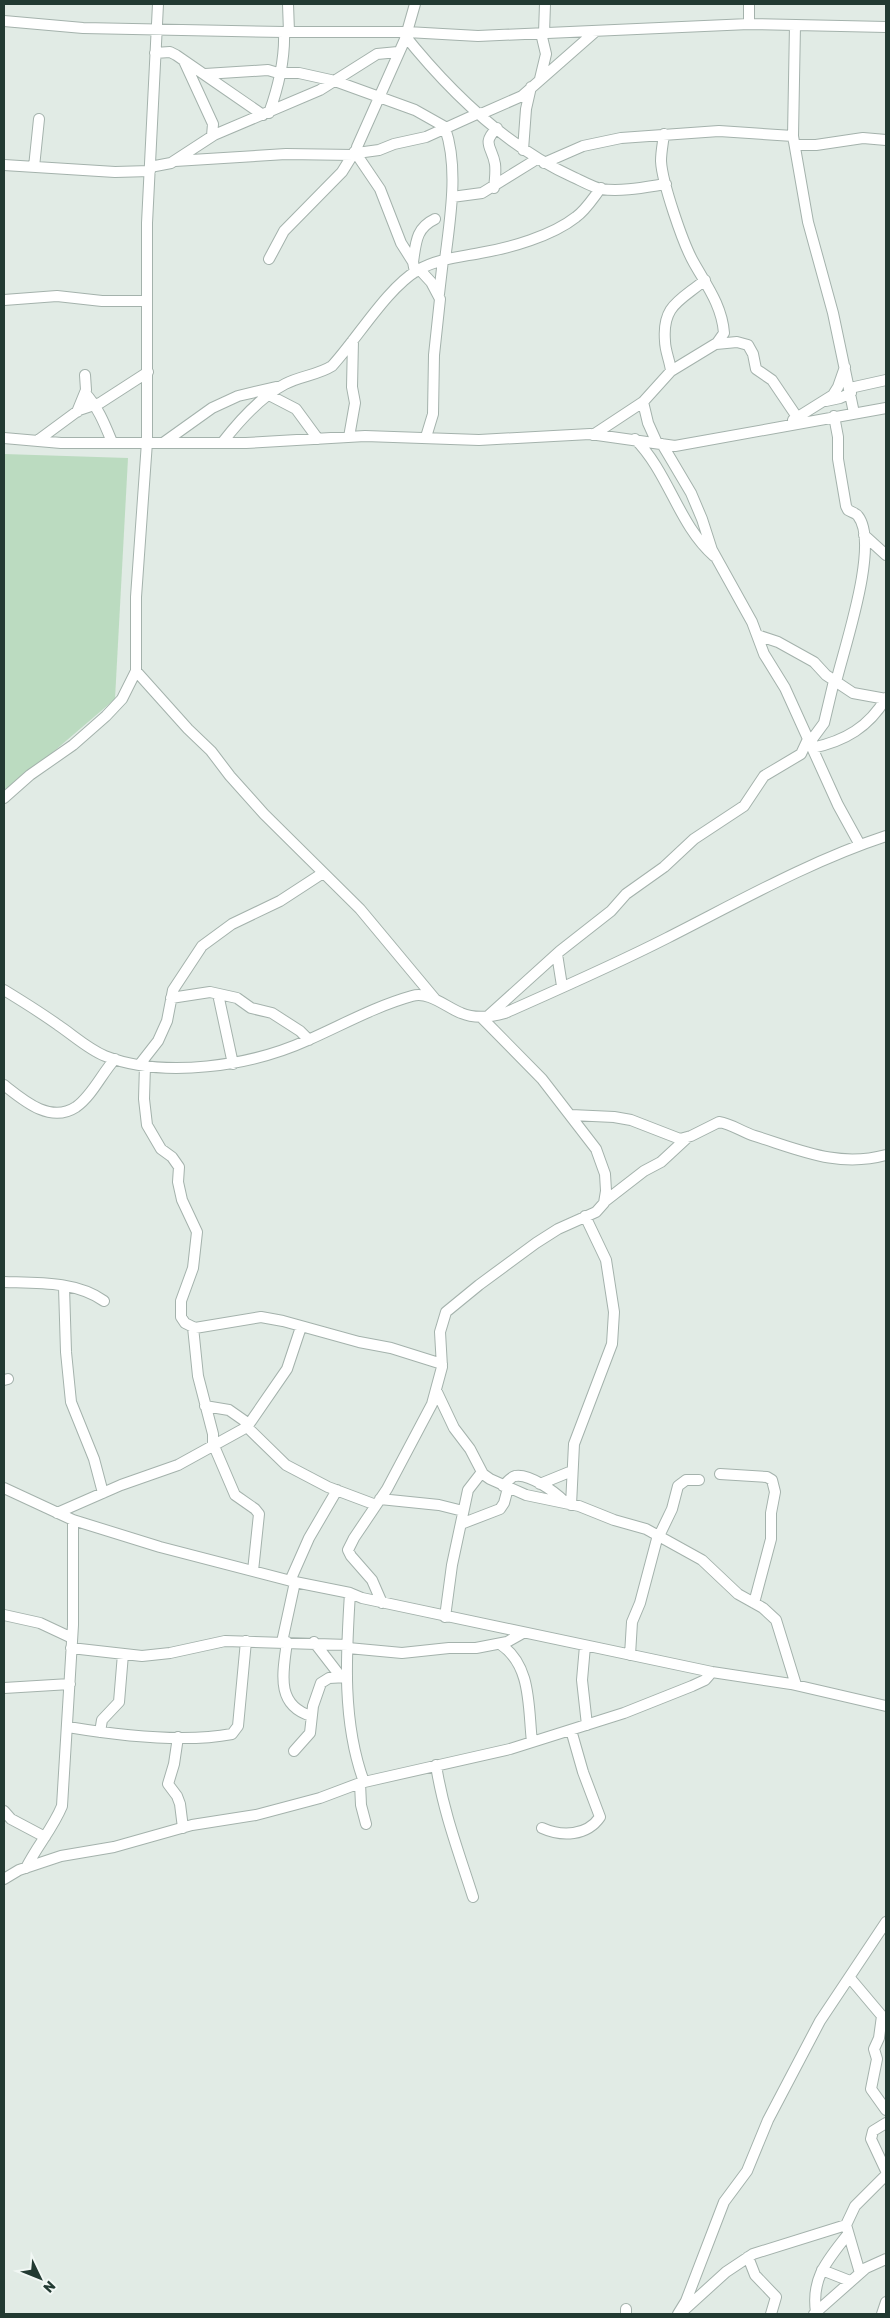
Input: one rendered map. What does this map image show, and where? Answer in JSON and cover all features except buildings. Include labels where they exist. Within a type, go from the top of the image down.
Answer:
[{"type":"street","points":[[4,798],[30,775],[73,745],[106,716],[122,699],[136,671],[136,597],[147,442],[148,372],[145,301],[158,4]]},
{"type":"street","points":[[266,114],[280,73],[288,4]]},
{"type":"street","points":[[269,259],[284,231],[342,172],[356,152],[398,52],[415,4]]},
{"type":"street","points":[[540,79],[546,54],[543,33],[545,4]]},
{"type":"street","points":[[749,4],[749,24]]},
{"type":"street","points":[[4,21],[83,28],[478,36],[749,24],[886,27]]},
{"type":"street","points":[[795,25],[794,141],[808,222],[822,267],[854,413]]},
{"type":"street","points":[[173,162],[379,150],[394,144],[416,140],[509,103],[531,87],[596,31]]},
{"type":"street","points":[[405,34],[436,71],[480,114],[523,150],[540,161],[601,188],[616,190],[666,184]]},
{"type":"street","points":[[155,52],[170,52],[266,114]]},
{"type":"street","points":[[4,165],[116,172],[163,166],[173,162],[212,136],[266,114],[335,81],[377,54],[398,52]]},
{"type":"street","points":[[184,60],[213,124],[212,136]]},
{"type":"street","points":[[205,74],[268,70],[280,73],[299,73],[335,81],[415,110],[446,128],[449,144],[452,197],[438,294],[441,310],[434,355],[433,414],[426,437]]},
{"type":"street","points":[[523,150],[526,109],[531,87]]},
{"type":"street","points":[[34,167],[39,119]]},
{"type":"street","points":[[494,188],[494,162],[488,142],[491,134],[497,128]]},
{"type":"street","points":[[452,197],[482,194],[540,161],[582,146],[620,138],[719,131],[816,145],[863,138],[886,140]]},
{"type":"street","points":[[593,435],[643,402],[670,371],[716,344],[722,338],[723,325],[714,295],[683,240],[666,184],[661,161],[664,134]]},
{"type":"street","points":[[356,152],[361,163],[380,189],[398,235],[416,268],[438,294]]},
{"type":"street","points":[[163,442],[212,408],[238,396],[282,386],[332,366],[416,268],[520,244],[547,233],[576,217],[601,188]]},
{"type":"street","points":[[416,268],[418,233],[422,227],[435,219]]},
{"type":"street","points":[[670,371],[664,342],[667,314],[672,307],[705,280]]},
{"type":"street","points":[[4,300],[57,296],[102,301],[145,301]]},
{"type":"street","points":[[349,437],[355,403],[352,387],[353,340]]},
{"type":"street","points":[[716,344],[737,342],[748,345],[753,354],[756,369],[772,380],[797,417]]},
{"type":"street","points":[[786,426],[797,417],[825,401],[838,387],[845,366]]},
{"type":"street","points":[[37,441],[77,412],[95,406],[148,372]]},
{"type":"street","points":[[77,412],[85,393],[84,375]]},
{"type":"street","points":[[825,401],[840,398],[850,390],[886,380]]},
{"type":"street","points":[[222,443],[236,425],[269,395],[282,386]]},
{"type":"street","points":[[85,393],[95,406],[112,442]]},
{"type":"street","points":[[269,395],[296,409],[318,439]]},
{"type":"street","points":[[643,402],[648,423],[691,494],[716,558],[752,622],[764,654],[785,688],[838,805],[860,845]]},
{"type":"street","points":[[4,438],[37,441],[222,443],[349,437],[426,437],[479,440],[593,435],[635,439],[675,446],[886,408]]},
{"type":"street","points":[[484,1017],[557,954],[611,911],[626,894],[664,867],[694,839],[744,806],[764,776],[801,754],[824,723],[860,592],[865,548],[864,535],[858,515],[848,510],[846,506],[838,459],[838,437],[834,416]]},
{"type":"street","points":[[635,439],[653,461],[700,543],[716,558]]},
{"type":"street","points":[[864,535],[886,555]]},
{"type":"street","points":[[757,635],[778,642],[814,662],[835,682],[853,693],[885,705],[868,723],[835,743],[810,743]]},
{"type":"street","points":[[136,671],[253,801],[360,909],[436,1001]]},
{"type":"street","points":[[4,990],[104,1056],[143,1065],[203,1067],[233,1064],[280,1051],[309,1040],[348,1021],[414,995],[428,996],[462,1014],[484,1017],[505,1013],[645,949],[749,896],[860,845],[886,836]]},
{"type":"street","points":[[323,873],[288,896],[232,924],[202,946],[177,983],[171,998],[168,1021],[143,1065],[147,1124],[160,1149],[172,1157],[179,1167],[178,1182],[184,1209],[197,1232],[193,1268],[181,1301],[181,1317],[185,1323],[193,1327],[261,1317],[390,1348],[442,1364]]},
{"type":"street","points":[[557,954],[562,986]]},
{"type":"street","points":[[171,998],[210,992],[237,998],[251,1008],[272,1013],[300,1031],[309,1040]]},
{"type":"street","points":[[218,994],[226,1042],[233,1064]]},
{"type":"street","points":[[484,1017],[542,1079],[596,1149],[605,1174],[606,1191],[604,1202]]},
{"type":"street","points":[[4,1085],[37,1109],[46,1112],[65,1111],[76,1107],[86,1097],[115,1059]]},
{"type":"street","points":[[571,1115],[622,1118],[674,1138],[688,1137]]},
{"type":"street","points":[[382,1602],[372,1580],[348,1550],[387,1490],[425,1417],[436,1390],[442,1364],[440,1332],[446,1312],[536,1243],[558,1229],[596,1212],[604,1202],[644,1171],[661,1162],[688,1137],[719,1122],[796,1150],[837,1159],[854,1161],[886,1155]]},
{"type":"street","points":[[569,1504],[577,1435],[612,1344],[614,1312],[606,1260],[585,1216]]},
{"type":"street","points":[[4,1282],[29,1281],[64,1287],[89,1292],[104,1301]]},
{"type":"street","points":[[64,1287],[67,1372],[71,1402],[80,1418],[103,1493]]},
{"type":"street","points":[[193,1327],[198,1376],[213,1434],[213,1447],[235,1495],[259,1514],[253,1571]]},
{"type":"street","points":[[57,1512],[178,1465],[213,1447],[248,1425],[287,1369],[301,1327]]},
{"type":"street","points":[[436,1390],[454,1428],[470,1449],[482,1472],[506,1487],[569,1504],[646,1529],[702,1560],[738,1594],[771,1613],[776,1620],[796,1685]]},
{"type":"street","points":[[205,1406],[229,1410],[248,1425],[286,1465],[337,1490],[378,1502],[439,1505],[463,1511]]},
{"type":"street","points":[[540,1484],[572,1471]]},
{"type":"street","points":[[445,1617],[452,1565],[468,1490],[482,1472]]},
{"type":"street","points":[[720,1474],[767,1477],[772,1480],[774,1486],[771,1539],[754,1603]]},
{"type":"street","points":[[461,1524],[500,1509],[504,1503],[506,1487],[516,1476],[522,1476],[540,1484],[569,1504]]},
{"type":"street","points":[[630,1655],[632,1622],[659,1536],[672,1509],[678,1486],[686,1480],[699,1480]]},
{"type":"street","points":[[4,1488],[73,1520],[198,1558],[293,1582],[350,1593],[445,1617],[712,1672],[796,1685],[886,1706]]},
{"type":"street","points":[[311,1716],[294,1709],[287,1697],[284,1681],[284,1642],[293,1582],[309,1538],[337,1490]]},
{"type":"street","points":[[26,1868],[55,1824],[62,1806],[72,1643],[73,1520]]},
{"type":"street","points":[[350,1593],[348,1647],[344,1677],[351,1734],[362,1783],[361,1806],[366,1824]]},
{"type":"street","points":[[4,1615],[40,1622],[72,1643],[123,1654],[142,1656],[170,1653],[225,1641],[246,1640],[314,1642],[402,1653],[449,1648],[476,1648],[500,1644],[523,1633]]},
{"type":"street","points":[[68,1727],[100,1732],[178,1737],[232,1734],[236,1730],[246,1640]]},
{"type":"street","points":[[314,1642],[344,1677]]},
{"type":"street","points":[[294,1751],[310,1733],[311,1716],[321,1682],[336,1644]]},
{"type":"street","points":[[500,1644],[512,1652],[527,1682],[532,1742]]},
{"type":"street","points":[[584,1646],[582,1680],[587,1726]]},
{"type":"street","points":[[100,1732],[102,1720],[119,1702],[123,1654]]},
{"type":"street","points":[[4,1879],[26,1868],[61,1856],[114,1848],[183,1828],[256,1815],[320,1798],[362,1783],[486,1755],[587,1726],[692,1686],[704,1680],[712,1672]]},
{"type":"street","points":[[323,1680],[344,1677]]},
{"type":"street","points":[[4,1688],[70,1684]]},
{"type":"street","points":[[542,1828],[565,1835],[583,1830],[596,1823],[600,1817],[582,1772],[571,1730]]},
{"type":"street","points":[[178,1737],[174,1764],[168,1784],[177,1796],[180,1804],[183,1828]]},
{"type":"street","points":[[436,1765],[440,1792],[452,1836],[473,1897]]},
{"type":"street","points":[[4,1811],[11,1819],[46,1837]]},
{"type":"street","points":[[678,2314],[686,2301],[724,2202],[747,2170],[768,2120],[820,2021],[886,1922]]},
{"type":"street","points":[[850,1978],[882,2016],[879,2038],[874,2049],[877,2059],[871,2089],[886,2110]]},
{"type":"street","points":[[886,2123],[873,2131],[871,2139],[886,2171]]},
{"type":"street","points":[[815,2313],[814,2297],[816,2282],[847,2229],[849,2216],[855,2206],[886,2175]]},
{"type":"street","points":[[678,2314],[726,2272],[748,2257],[786,2242],[847,2229]]},
{"type":"street","points":[[847,2229],[860,2273]]},
{"type":"street","points":[[748,2257],[754,2275],[776,2297],[771,2314]]},
{"type":"street","points":[[815,2313],[860,2273],[886,2259]]},
{"type":"street","points":[[822,2270],[850,2281]]},
{"type":"street","points":[[882,2314],[886,2302]]},
{"type":"green space","points":[[4,454],[128,458],[115,699],[4,794]]}]
